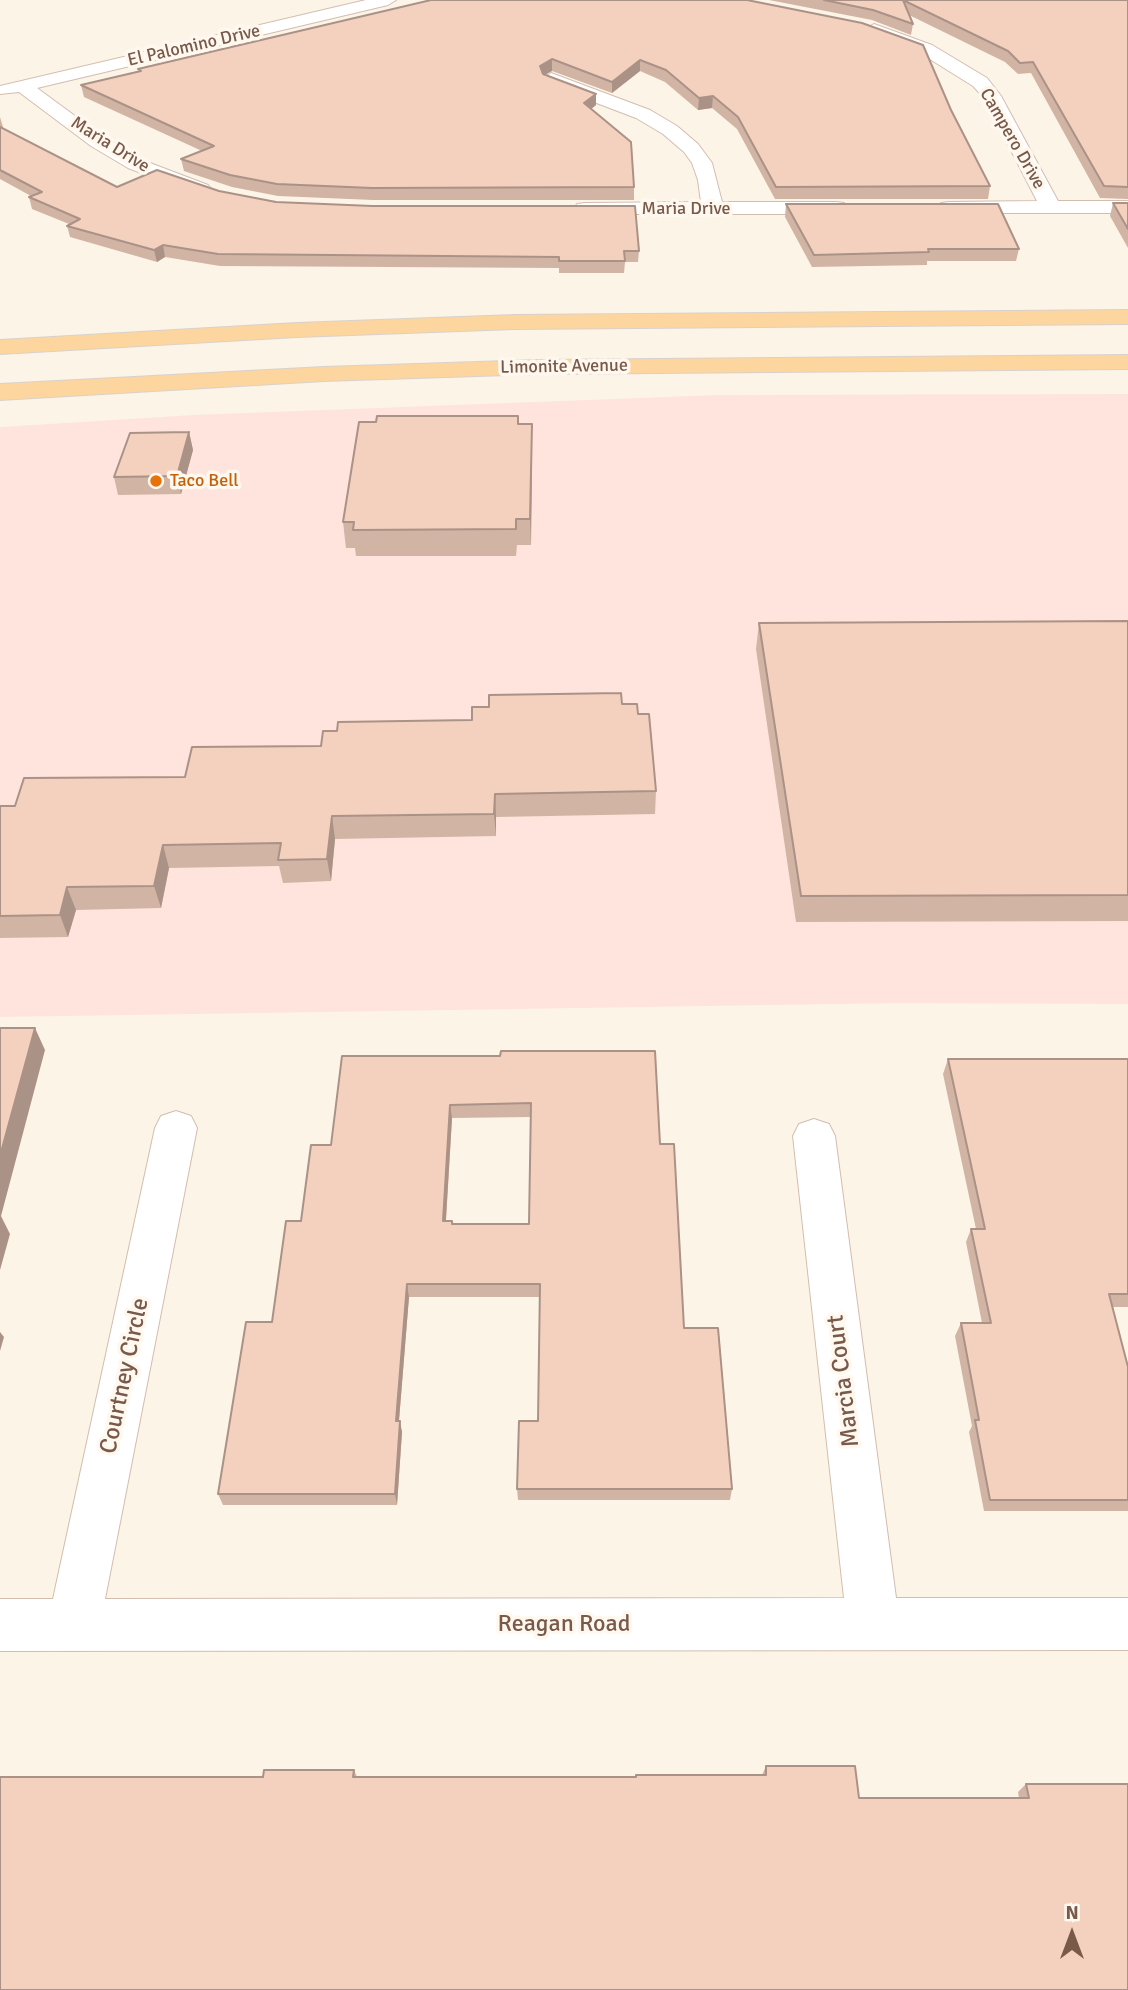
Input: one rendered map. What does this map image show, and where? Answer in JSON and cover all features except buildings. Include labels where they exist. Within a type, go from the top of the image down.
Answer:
[{"type":"main road","points":[[0,347],[297,330],[515,322],[1128,317]]},
{"type":"main road","name":"Limonite Avenue","points":[[0,392],[310,374],[512,368],[691,364],[1128,362]]},
{"type":"street","name":"El Palomino Drive","points":[[0,92],[388,0]]},
{"type":"street","name":"Campero Drive","points":[[852,24],[898,37],[926,49],[980,82],[992,96],[1051,208]]},
{"type":"street","points":[[551,79],[643,114],[670,130],[691,148],[702,163],[713,209]]},
{"type":"street","name":"Maria Drive","points":[[22,86],[98,142],[135,164],[159,175],[218,193]]},
{"type":"street","points":[[929,208],[1128,207]]},
{"type":"street","name":"Maria Drive","points":[[560,209],[861,208]]},
{"type":"street","name":"Courtney Circle","points":[[74,1624],[176,1128]]},
{"type":"street","name":"Marcia Court","points":[[814,1136],[873,1625]]},
{"type":"street","name":"Reagan Road","points":[[0,1625],[1128,1624]]},
{"type":"shaded area","points":[[1128,394],[1128,1004],[901,1003],[0,1017],[0,427],[193,415],[717,395]]},
{"type":"place","name":"Taco Bell","points":[[156,481]]}]
